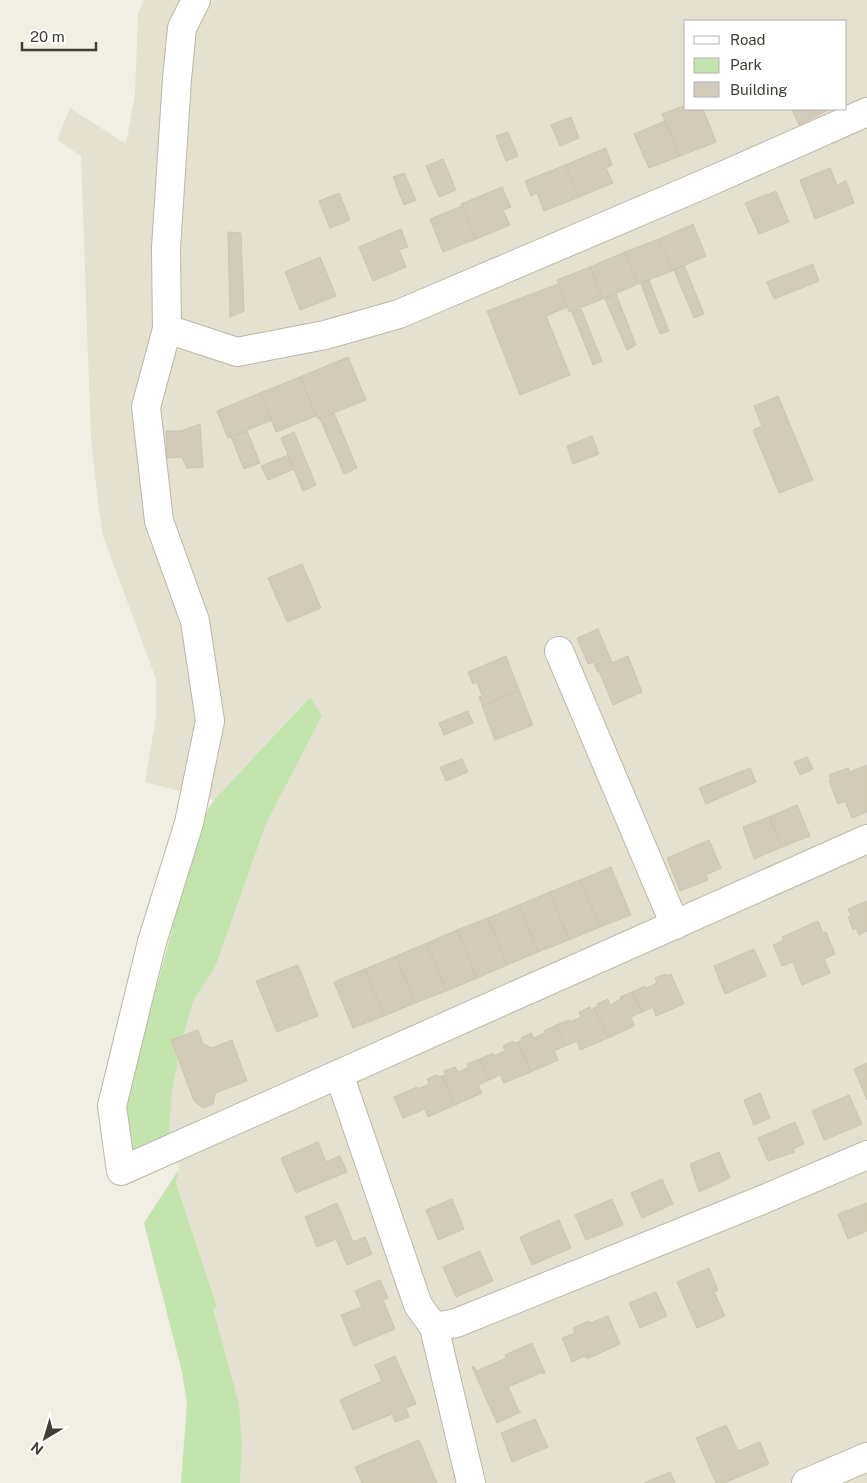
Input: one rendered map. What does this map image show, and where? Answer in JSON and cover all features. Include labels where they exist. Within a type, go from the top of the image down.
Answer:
[{"type":"street","points":[[196,0],[182,28],[177,79],[166,248],[167,329],[146,407],[159,521],[195,621],[210,721],[189,823],[152,942],[112,1106],[121,1171],[867,839]]},
{"type":"street","points":[[167,329],[237,352],[325,335],[399,314],[704,184],[867,112]]},
{"type":"street","points":[[559,651],[676,925]]},
{"type":"street","points":[[339,1074],[418,1306],[434,1327],[471,1483]]},
{"type":"street","points":[[434,1327],[456,1323],[762,1200],[867,1155]]},
{"type":"street","points":[[806,1483],[867,1457]]},
{"type":"shaded area","points":[[144,0],[867,0],[867,1483],[240,1483],[242,1447],[213,1309],[217,1307],[176,1183],[179,1169],[169,1130],[172,1092],[178,1060],[171,1040],[183,1036],[193,1002],[216,965],[266,824],[322,716],[309,697],[214,800],[145,782],[156,717],[156,679],[103,536],[91,440],[81,156],[57,140],[70,108],[126,144],[135,94],[138,14]]},
{"type":"green space","points":[[310,697],[322,716],[266,824],[216,965],[193,1002],[183,1036],[171,1041],[178,1060],[172,1092],[169,1130],[171,1134],[130,1157],[124,1129],[127,1098],[201,821],[214,800]]},
{"type":"green space","points":[[179,1169],[176,1183],[217,1307],[213,1309],[239,1404],[242,1447],[240,1483],[181,1483],[187,1403],[182,1372],[144,1223]]},
{"type":"building","points":[[684,106],[684,110],[703,110],[716,142],[680,156],[662,114]]},
{"type":"building","points":[[792,110],[828,110],[799,125]]},
{"type":"building","points":[[571,117],[579,138],[560,146],[551,125]]},
{"type":"building","points":[[665,121],[680,156],[649,168],[634,134]]},
{"type":"building","points":[[508,132],[518,156],[506,161],[496,136]]},
{"type":"building","points":[[606,148],[612,165],[606,168],[613,183],[579,197],[565,165]]},
{"type":"building","points":[[443,159],[456,190],[439,197],[426,166]]},
{"type":"building","points":[[565,165],[579,197],[544,211],[537,193],[531,196],[525,181]]},
{"type":"building","points":[[830,168],[837,185],[846,181],[854,203],[815,219],[800,180]]},
{"type":"building","points":[[404,173],[416,200],[404,205],[393,177]]},
{"type":"building","points":[[502,187],[511,207],[503,210],[510,225],[476,239],[461,204]]},
{"type":"building","points":[[776,191],[789,222],[759,234],[745,203]]},
{"type":"building","points":[[339,193],[350,220],[330,228],[319,201]]},
{"type":"building","points":[[462,206],[476,239],[443,252],[430,219]]},
{"type":"building","points":[[693,224],[706,256],[672,271],[659,239]]},
{"type":"building","points":[[401,229],[408,247],[399,250],[406,267],[373,281],[359,247]]},
{"type":"building","points":[[228,232],[241,233],[244,311],[230,317]]},
{"type":"building","points":[[659,239],[672,271],[638,284],[625,252]]},
{"type":"building","points":[[625,252],[638,284],[603,299],[590,267]]},
{"type":"building","points":[[320,257],[336,296],[300,310],[285,272]]},
{"type":"building","points":[[813,264],[819,281],[774,299],[767,282]]},
{"type":"building","points":[[684,265],[704,314],[694,318],[674,270]]},
{"type":"building","points":[[590,267],[603,299],[569,312],[557,280]]},
{"type":"building","points":[[649,280],[669,331],[660,334],[641,284]]},
{"type":"building","points":[[558,284],[567,307],[546,316],[570,375],[520,395],[487,311]]},
{"type":"building","points":[[616,294],[636,345],[627,350],[605,299]]},
{"type":"building","points":[[581,309],[602,361],[593,365],[572,312]]},
{"type":"building","points":[[348,357],[366,400],[318,419],[300,377]]},
{"type":"building","points":[[300,377],[316,416],[276,432],[260,393]]},
{"type":"building","points":[[260,393],[272,420],[228,438],[217,411]]},
{"type":"building","points":[[778,396],[813,480],[779,493],[753,430],[762,426],[754,406]]},
{"type":"building","points":[[334,413],[357,468],[344,474],[320,419]]},
{"type":"building","points":[[200,424],[203,467],[187,468],[182,457],[167,458],[166,431],[181,431]]},
{"type":"building","points":[[247,431],[260,463],[244,469],[231,437]]},
{"type":"building","points":[[294,432],[316,485],[303,491],[281,438]]},
{"type":"building","points":[[592,436],[599,454],[573,464],[567,446]]},
{"type":"building","points":[[288,455],[294,469],[268,480],[261,466]]},
{"type":"building","points":[[302,564],[321,608],[287,622],[268,578]]},
{"type":"building","points":[[598,629],[612,663],[628,656],[642,692],[613,705],[599,671],[597,671],[594,662],[588,664],[577,638]]},
{"type":"building","points":[[506,656],[519,690],[483,706],[479,697],[482,696],[477,682],[473,684],[468,672]]},
{"type":"building","points":[[519,690],[533,725],[495,740],[482,706]]},
{"type":"building","points":[[468,711],[473,723],[444,735],[439,723]]},
{"type":"building","points":[[807,757],[813,769],[800,775],[794,762]]},
{"type":"building","points":[[462,759],[468,772],[446,781],[440,767]]},
{"type":"building","points":[[867,765],[867,812],[852,818],[845,801],[838,804],[829,781],[831,780],[829,775],[848,768],[850,772]]},
{"type":"building","points":[[750,768],[756,782],[706,804],[699,788]]},
{"type":"building","points":[[797,805],[810,836],[782,847],[769,817]]},
{"type":"building","points":[[769,817],[782,847],[754,859],[743,827]]},
{"type":"building","points":[[709,840],[721,868],[706,875],[708,880],[680,891],[667,858]]},
{"type":"building","points":[[611,867],[631,915],[600,927],[580,880]]},
{"type":"building","points":[[580,880],[600,927],[569,940],[550,892]]},
{"type":"building","points":[[550,892],[569,940],[538,952],[519,905]]},
{"type":"building","points":[[867,901],[867,931],[859,935],[856,928],[853,930],[848,917],[851,916],[848,909]]},
{"type":"building","points":[[519,905],[538,952],[507,965],[488,918]]},
{"type":"building","points":[[488,918],[507,965],[477,978],[457,930]]},
{"type":"building","points":[[818,921],[823,933],[826,932],[835,954],[824,959],[830,973],[802,985],[793,962],[782,966],[773,945],[784,940],[782,937]]},
{"type":"building","points":[[457,930],[477,978],[446,991],[427,943]]},
{"type":"building","points":[[427,943],[446,991],[415,1003],[396,956]]},
{"type":"building","points":[[754,949],[766,976],[725,994],[714,966]]},
{"type":"building","points":[[396,956],[415,1003],[384,1016],[365,969]]},
{"type":"building","points":[[298,965],[318,1016],[277,1032],[256,981]]},
{"type":"building","points":[[365,969],[384,1016],[353,1028],[334,982]]},
{"type":"building","points":[[666,974],[667,976],[671,974],[684,1004],[656,1016],[653,1007],[642,1012],[632,992],[657,983],[655,978]]},
{"type":"building","points":[[632,992],[642,1012],[631,1017],[634,1026],[608,1038],[594,1008],[598,1006],[597,1004],[608,999],[610,1005],[621,999],[620,997]]},
{"type":"building","points":[[590,1007],[591,1010],[594,1008],[608,1038],[580,1050],[577,1041],[565,1046],[556,1025],[581,1017],[579,1012]]},
{"type":"building","points":[[556,1025],[565,1046],[554,1051],[558,1060],[531,1072],[518,1042],[522,1040],[521,1038],[531,1033],[534,1038]]},
{"type":"building","points":[[198,1030],[203,1044],[212,1048],[232,1040],[247,1081],[215,1093],[213,1104],[203,1108],[194,1101],[171,1040]]},
{"type":"building","points":[[513,1041],[515,1043],[518,1042],[531,1072],[504,1083],[500,1075],[489,1080],[480,1059],[493,1053],[494,1056],[505,1051],[503,1046]]},
{"type":"building","points":[[480,1059],[489,1080],[478,1085],[482,1093],[455,1105],[442,1076],[446,1074],[444,1071],[455,1067],[458,1072],[469,1067],[467,1064]]},
{"type":"building","points":[[867,1063],[867,1100],[854,1069]]},
{"type":"building","points":[[437,1075],[439,1077],[442,1076],[455,1105],[428,1117],[425,1109],[403,1118],[394,1097],[429,1084],[427,1079]]},
{"type":"building","points":[[760,1093],[770,1118],[754,1125],[744,1100]]},
{"type":"building","points":[[849,1095],[862,1124],[824,1140],[812,1111]]},
{"type":"building","points":[[795,1122],[804,1144],[793,1149],[795,1152],[768,1161],[758,1138]]},
{"type":"building","points":[[318,1142],[326,1162],[340,1156],[347,1172],[296,1193],[281,1158]]},
{"type":"building","points":[[719,1152],[730,1178],[699,1192],[690,1164]]},
{"type":"building","points":[[662,1179],[673,1204],[642,1218],[631,1193]]},
{"type":"building","points":[[452,1199],[464,1229],[438,1240],[426,1210]]},
{"type":"building","points":[[612,1199],[623,1225],[586,1240],[575,1215]]},
{"type":"building","points":[[337,1203],[353,1242],[365,1237],[372,1254],[347,1265],[336,1239],[317,1247],[305,1217]]},
{"type":"building","points":[[867,1203],[867,1231],[848,1239],[838,1214]]},
{"type":"building","points":[[559,1220],[571,1248],[532,1265],[520,1237]]},
{"type":"building","points":[[480,1251],[493,1281],[456,1297],[443,1267]]},
{"type":"building","points":[[709,1268],[718,1290],[714,1292],[725,1316],[697,1328],[677,1282]]},
{"type":"building","points":[[380,1280],[388,1298],[383,1300],[395,1329],[354,1346],[341,1315],[362,1307],[355,1291]]},
{"type":"building","points":[[656,1292],[667,1316],[640,1328],[629,1303]]},
{"type":"building","points":[[608,1316],[620,1344],[587,1359],[585,1356],[572,1362],[562,1338],[575,1333],[573,1328]]},
{"type":"building","points":[[532,1343],[545,1373],[543,1374],[543,1372],[508,1387],[521,1412],[497,1423],[472,1367],[474,1366],[477,1371],[506,1358],[505,1355]]},
{"type":"building","points":[[395,1356],[416,1404],[406,1408],[409,1417],[395,1422],[392,1414],[353,1430],[340,1400],[382,1381],[375,1365]]},
{"type":"building","points":[[535,1419],[548,1447],[512,1462],[501,1433]]},
{"type":"building","points":[[726,1425],[738,1451],[760,1442],[769,1464],[724,1483],[716,1483],[696,1438]]},
{"type":"building","points":[[419,1440],[437,1483],[362,1483],[355,1467]]},
{"type":"building","points":[[670,1472],[675,1483],[644,1483]]}]
